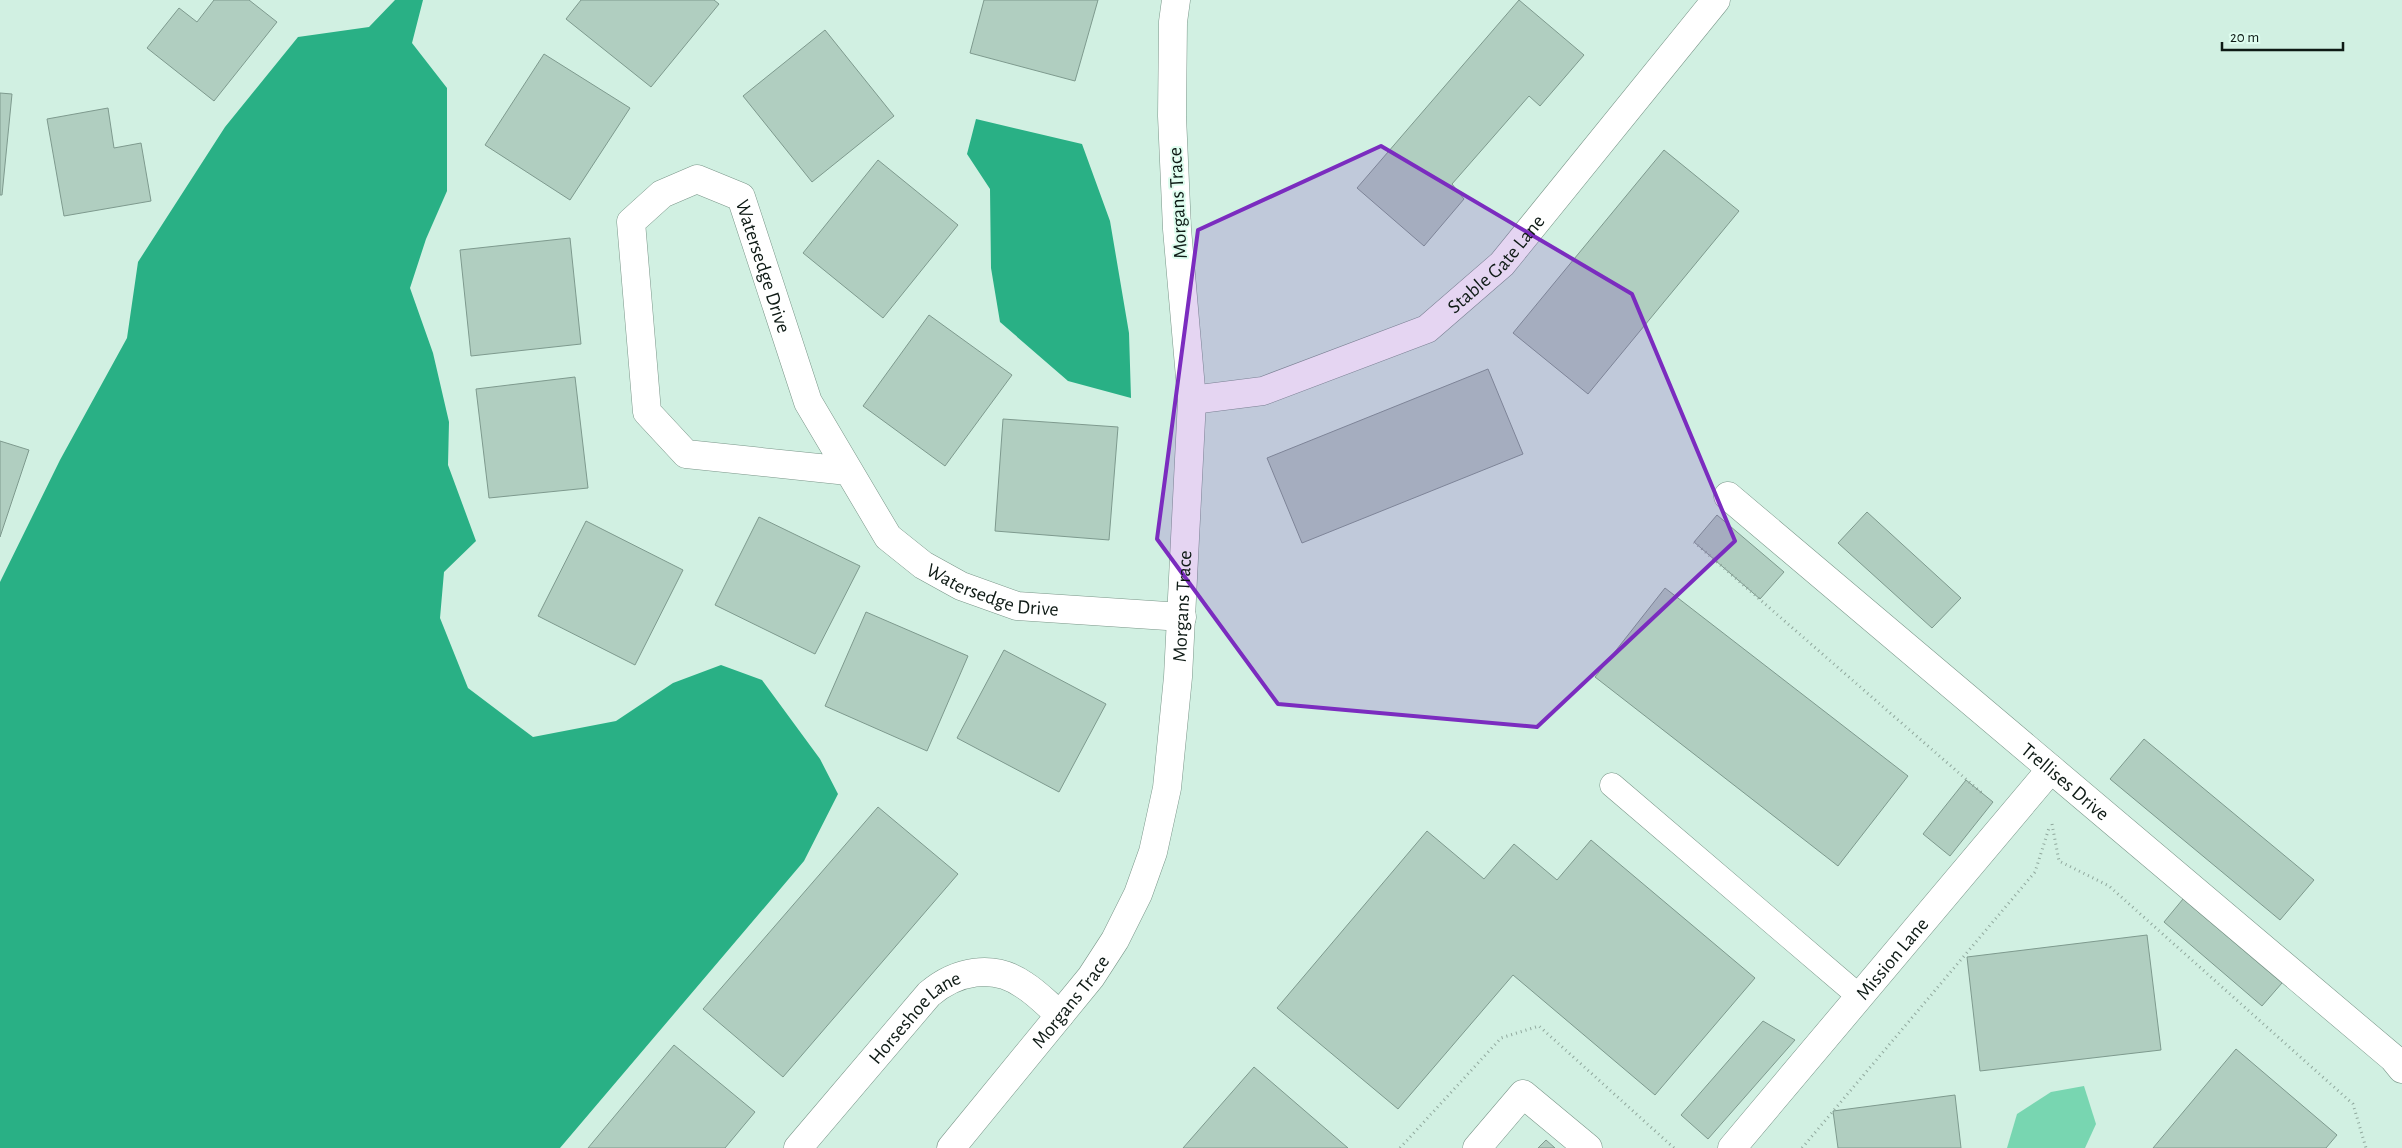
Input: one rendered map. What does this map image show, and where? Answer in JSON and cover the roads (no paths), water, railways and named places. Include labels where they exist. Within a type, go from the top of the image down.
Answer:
[{"type":"street","name":"Morgans Trace","points":[[951,1148],[1091,977],[1115,940],[1138,894],[1153,852],[1166,788],[1178,677],[1192,400],[1177,229],[1172,116],[1173,22],[1176,0]]},
{"type":"street","name":"Stable Gate Lane","points":[[1192,400],[1263,391],[1427,329],[1502,264],[1716,0]]},
{"type":"street","name":"Watersedge Drive","points":[[848,471],[686,454],[646,412],[631,222],[662,194],[697,179],[741,197],[808,402],[888,537],[923,565],[961,586],[1017,606],[1182,617]]},
{"type":"street","name":"Trellises Drive","points":[[1728,496],[2393,1058],[2402,1070]]},
{"type":"street","name":"Mission Lane","points":[[1732,1148],[2051,769]]},
{"type":"street","name":"Horseshoe Lane","points":[[798,1148],[929,994],[941,983],[958,975],[994,972],[1024,984],[1060,1015]]},
{"type":"street","points":[[1477,1148],[1523,1094],[1588,1148]]},
{"type":"lane","points":[[1612,785],[1860,996]]}]
